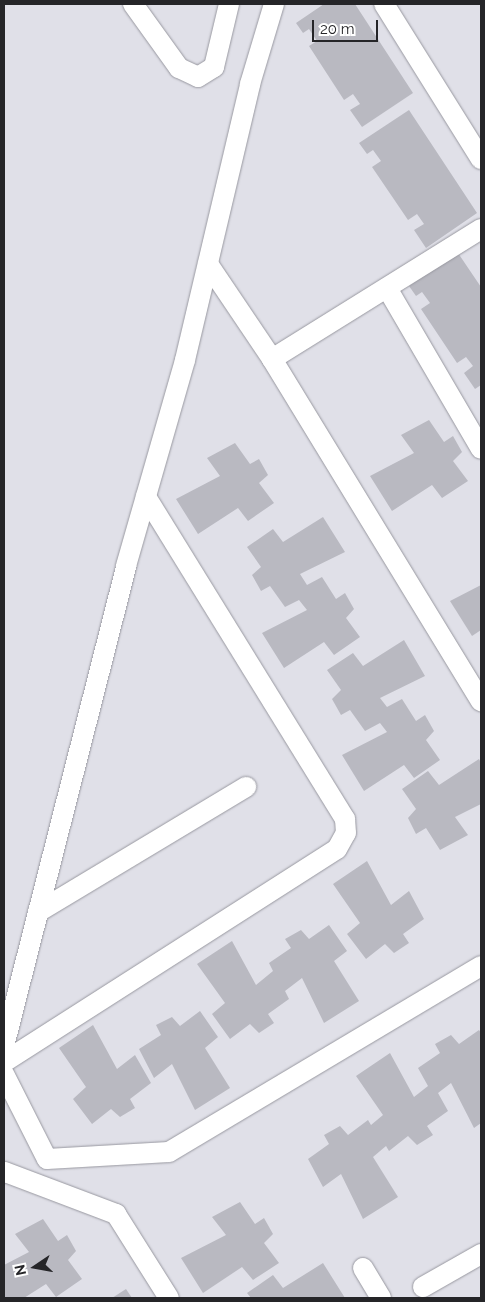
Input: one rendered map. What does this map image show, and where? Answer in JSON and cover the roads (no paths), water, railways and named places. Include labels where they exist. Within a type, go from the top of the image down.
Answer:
[{"type":"street","points":[[133,4],[179,68],[198,77],[214,67],[229,4]]},
{"type":"street","points":[[4,1046],[126,566],[185,360],[250,84],[274,4]]},
{"type":"street","points":[[384,4],[481,159]]},
{"type":"street","points":[[272,358],[481,229]]},
{"type":"street","points":[[208,264],[272,358],[481,701]]},
{"type":"street","points":[[387,288],[481,449]]},
{"type":"street","points":[[4,1062],[337,849],[346,833],[345,819],[146,497]]},
{"type":"street","points":[[38,912],[246,787]]},
{"type":"street","points":[[4,1074],[47,1159],[169,1152],[481,966]]},
{"type":"street","points":[[4,1174],[5,1172],[116,1214],[169,1298]]},
{"type":"street","points":[[423,1287],[481,1254]]},
{"type":"street","points":[[363,1268],[381,1298]]}]
